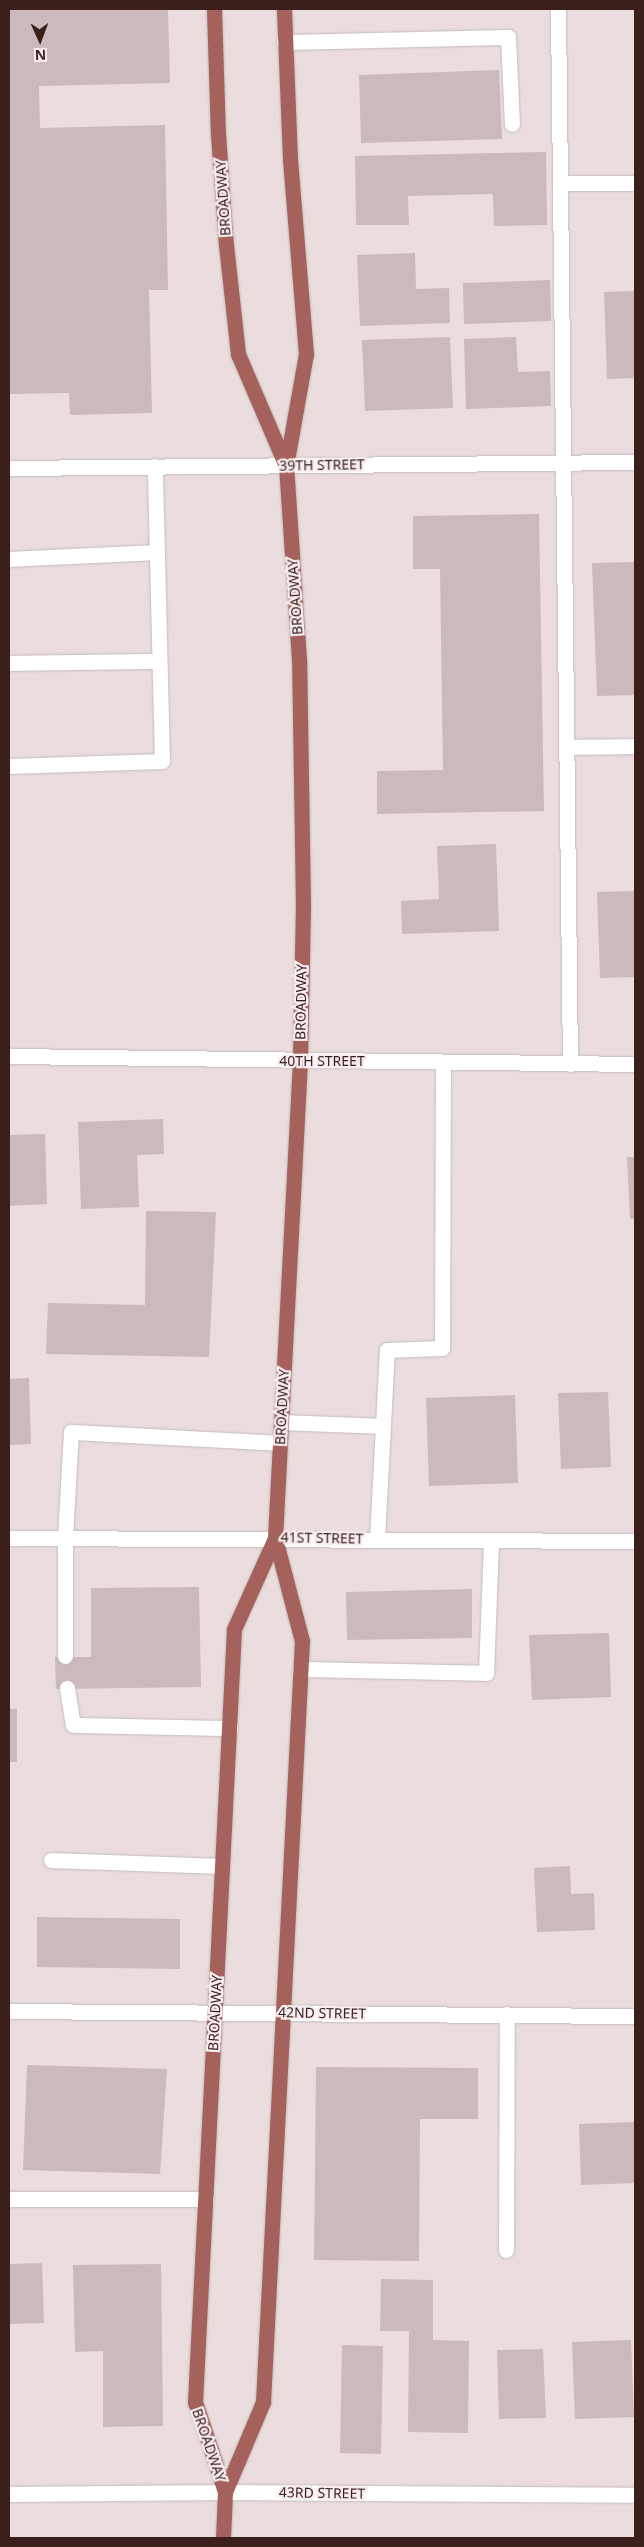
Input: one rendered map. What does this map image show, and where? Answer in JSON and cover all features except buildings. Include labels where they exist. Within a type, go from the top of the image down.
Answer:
[{"type":"main road","name":"BROADWAY","points":[[214,9],[218,134],[226,245],[238,354],[286,466]]},
{"type":"main road","name":"BROADWAY","points":[[223,2538],[225,2492],[263,2402],[302,1641],[275,1538],[300,1061],[303,906],[299,660],[286,466],[306,354],[290,159],[284,9]]},
{"type":"main road","name":"BROADWAY","points":[[225,2492],[195,2402],[234,1629],[275,1538]]},
{"type":"street","points":[[558,9],[570,1064]]},
{"type":"street","points":[[284,42],[508,37],[512,124]]},
{"type":"street","points":[[560,183],[635,183]]},
{"type":"street","name":"39TH STREET","points":[[9,468],[635,462]]},
{"type":"street","points":[[9,766],[162,761],[155,466]]},
{"type":"street","points":[[9,559],[156,552]]},
{"type":"street","points":[[9,664],[159,661]]},
{"type":"street","points":[[567,747],[635,746]]},
{"type":"street","name":"40TH STREET","points":[[9,1056],[635,1064]]},
{"type":"street","points":[[378,1539],[386,1350],[442,1348],[443,1062]]},
{"type":"street","points":[[281,1422],[382,1426]]},
{"type":"street","points":[[65,1656],[65,1538],[71,1432],[280,1443]]},
{"type":"street","name":"41ST STREET","points":[[9,1538],[635,1541]]},
{"type":"street","points":[[300,1669],[486,1673],[491,1540]]},
{"type":"street","points":[[67,1688],[73,1725],[230,1728]]},
{"type":"street","points":[[52,1860],[222,1866]]},
{"type":"street","name":"42ND STREET","points":[[9,2011],[635,2016]]},
{"type":"street","points":[[506,2250],[507,2014]]},
{"type":"street","points":[[9,2199],[206,2199]]},
{"type":"street","name":"43RD STREET","points":[[9,2494],[225,2492],[635,2495]]}]
